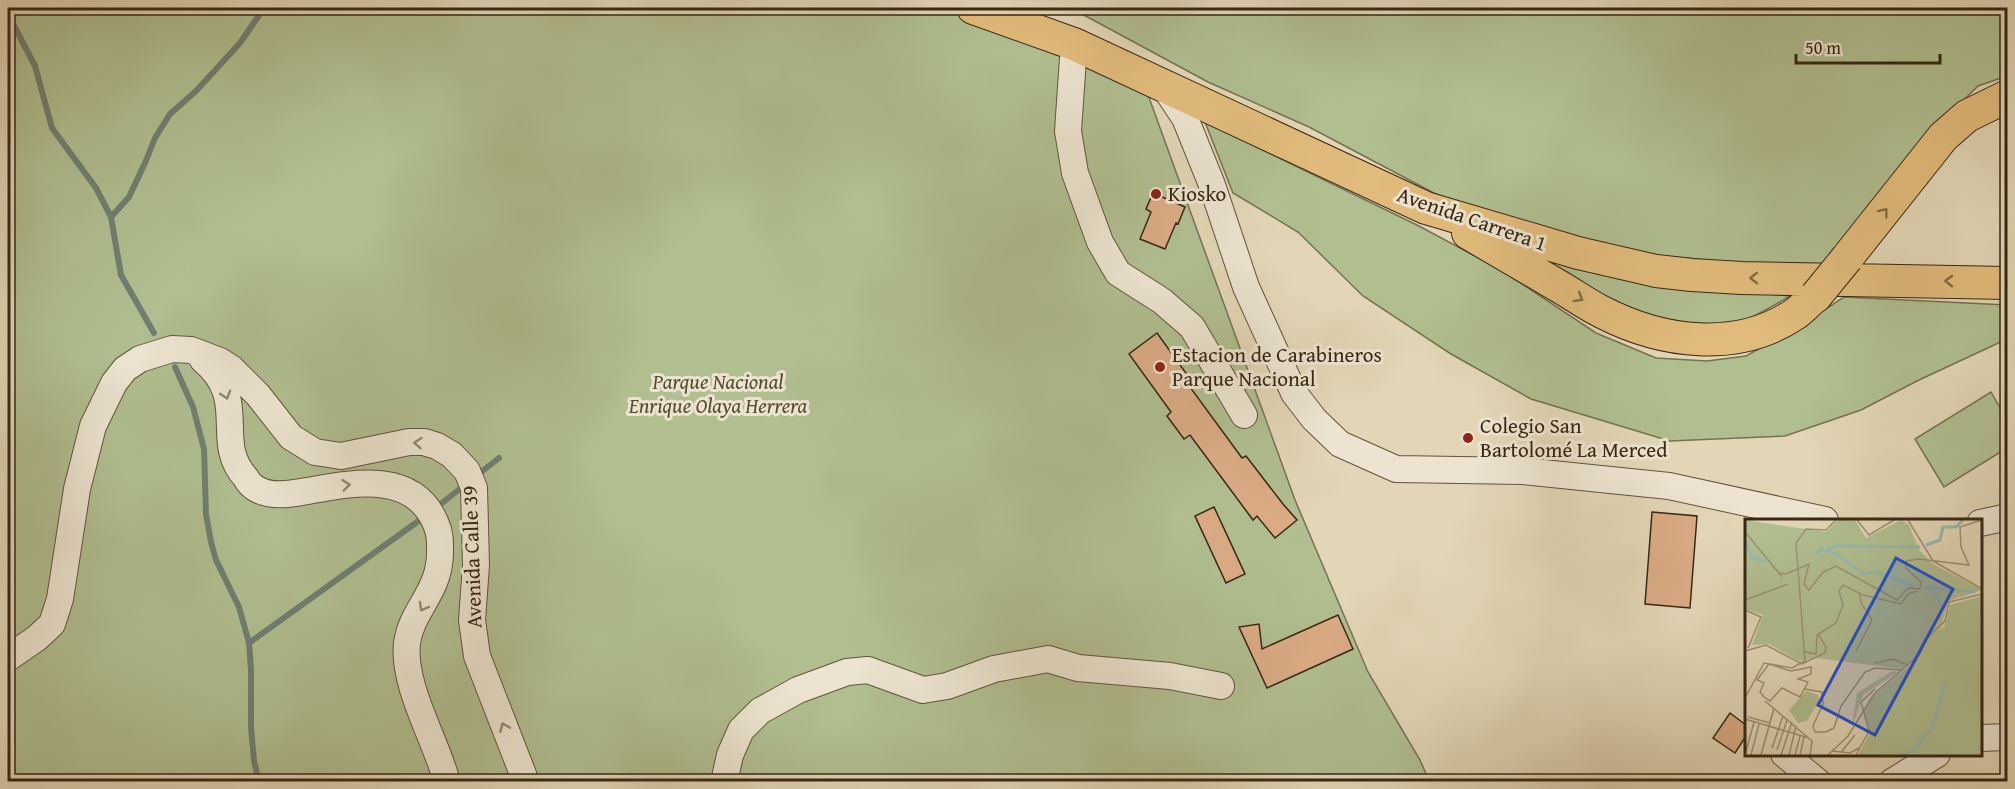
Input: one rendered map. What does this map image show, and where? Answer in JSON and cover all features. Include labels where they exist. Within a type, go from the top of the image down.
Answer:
[{"type":"main road","name":"Avenida Carrera 1","points":[[973,8],[1074,44],[1425,208],[1578,253],[1656,271],[1692,275],[1742,278],[2007,282]]},
{"type":"main road","points":[[1425,208],[1602,312],[1650,332],[1693,340],[1740,337],[1775,324],[1796,313],[1816,296],[1943,137],[1967,116],[2007,96]]},
{"type":"street","points":[[1074,44],[1068,131],[1075,173],[1100,242],[1118,273],[1162,300],[1192,327],[1244,415]]},
{"type":"street","points":[[1163,85],[1185,118],[1212,185],[1246,287],[1294,393],[1314,418],[1340,444],[1396,470],[1523,471],[1670,486],[1820,519]]},
{"type":"street","name":"Avenida Calle 39","points":[[8,658],[37,639],[52,624],[60,599],[77,489],[93,426],[114,383],[125,369],[140,359],[172,349],[191,350],[220,361],[231,368],[258,395],[291,437],[315,452],[341,456],[409,442],[424,442],[437,446],[452,455],[470,479],[476,565],[472,620],[477,656],[526,782]]},
{"type":"street","name":"Avenida Calle 39","points":[[191,350],[217,373],[226,391],[231,411],[232,457],[239,471],[254,488],[271,494],[288,494],[348,484],[380,483],[414,494],[431,510],[440,533],[441,563],[435,583],[411,628],[407,641],[406,659],[412,685],[442,761],[447,782]]},
{"type":"street","points":[[1982,523],[2007,517]]},
{"type":"street","points":[[724,782],[730,754],[741,730],[760,711],[798,690],[847,672],[868,670],[923,690],[947,686],[994,669],[1048,659],[1078,668],[1170,676],[1221,686]]},
{"type":"street","points":[[1982,738],[2007,737]]},
{"type":"street","points":[[1786,756],[1818,782]]},
{"type":"street","points":[[1892,782],[1934,756]]},
{"type":"green space","name":"Parque Nacional Enrique Olaya Herrera","points":[[8,8],[958,8],[1009,22],[1147,92],[1295,500],[1368,672],[1420,760],[1429,781],[8,781]]},
{"type":"green space","points":[[1060,8],[2007,8],[2007,76],[1978,86],[1936,127],[1823,265],[1771,267],[1611,253],[1484,217],[1309,127],[1208,82],[1082,14]]},
{"type":"green space","points":[[1205,122],[1419,226],[1501,270],[1596,333],[1656,358],[1707,361],[1746,356],[1800,326],[1844,297],[2007,305],[2007,339],[1861,410],[1785,436],[1670,441],[1531,399],[1451,354],[1363,296],[1298,232],[1233,193]]},
{"type":"green space","points":[[1522,250],[1655,283],[1790,296],[1758,314],[1732,324],[1717,326],[1680,324],[1632,310],[1609,300]]},
{"type":"green space","points":[[1991,392],[2007,420],[2007,448],[1944,487],[1915,439]]},
{"type":"building","points":[[1153,193],[1185,207],[1165,249],[1140,239],[1151,212],[1146,209]]},
{"type":"building","points":[[1157,333],[1191,380],[1187,383],[1242,458],[1246,456],[1297,520],[1275,538],[1257,516],[1253,520],[1190,435],[1184,439],[1167,416],[1171,412],[1129,354]]},
{"type":"building","points":[[1214,507],[1245,574],[1226,583],[1195,516]]},
{"type":"building","points":[[1652,512],[1697,516],[1690,608],[1645,604]]},
{"type":"building","points":[[1338,615],[1353,649],[1267,688],[1239,627],[1259,624],[1262,649]]},
{"type":"building","points":[[1730,713],[1745,724],[1745,738],[1735,753],[1713,738]]},
{"type":"waterway","points":[[111,217],[129,197],[155,138],[170,114],[196,91],[240,43],[264,8]]},
{"type":"waterway","points":[[8,14],[35,66],[52,128],[96,188],[111,217],[121,275],[154,333]]},
{"type":"waterway","points":[[175,367],[193,407],[204,449],[206,514],[211,542],[216,560],[239,607],[249,643],[251,727],[254,761],[259,782]]},
{"type":"waterway","points":[[476,476],[499,458]]},
{"type":"waterway","points":[[437,507],[466,484]]},
{"type":"waterway","points":[[249,643],[424,517]]},
{"type":"place","name":"Kiosko","points":[[1156,194]]},
{"type":"place","name":"Estacion de Carabineros Parque Nacional","points":[[1160,367]]},
{"type":"place","name":"Colegio San Bartolomé La Merced","points":[[1468,438]]}]
